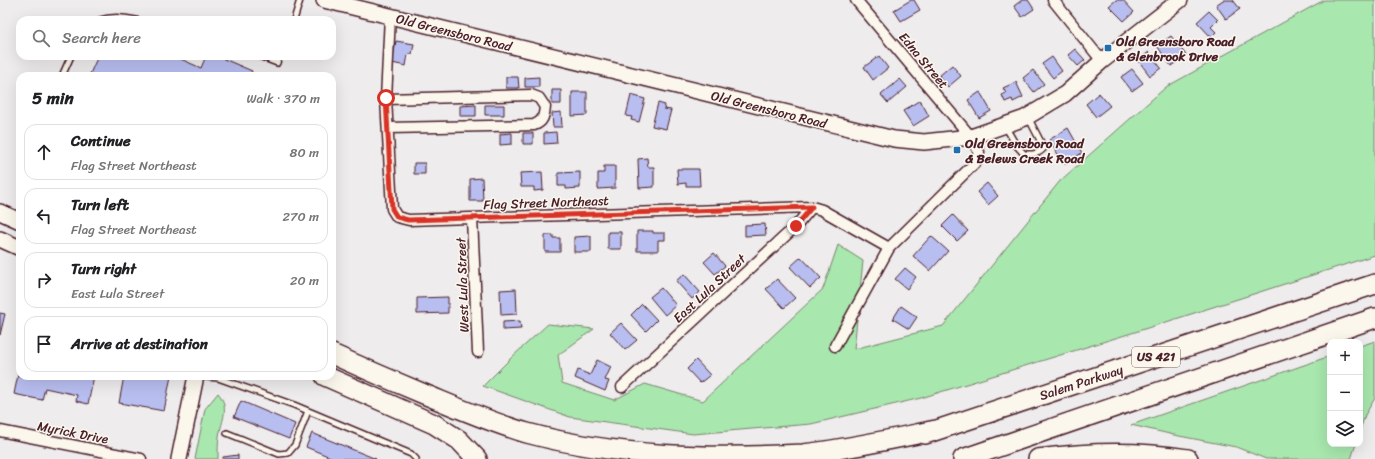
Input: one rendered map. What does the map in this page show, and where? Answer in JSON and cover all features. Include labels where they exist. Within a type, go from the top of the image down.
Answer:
[{"type":"highway","name":"Salem Parkway","points":[[857,459],[936,430],[1375,284]]},
{"type":"highway","name":"US 421","points":[[963,459],[1375,318]]},
{"type":"highway","points":[[336,356],[455,407],[526,432],[562,442],[635,454],[704,458],[770,457],[836,450],[936,430]]},
{"type":"highway","points":[[335,380],[434,424],[459,440],[477,459]]},
{"type":"highway","points":[[1038,459],[1106,453],[1146,454],[1188,459]]},
{"type":"street","name":"Old Greensboro Road","points":[[324,0],[894,139],[924,142],[971,137],[1028,116],[1065,94],[1102,61],[1180,0]]},
{"type":"street","name":"Edna Street","points":[[856,0],[971,137]]},
{"type":"street","points":[[1053,0],[1102,61]]},
{"type":"street","name":"Flag Street Northeast","points":[[390,16],[386,98],[392,209],[397,217],[408,220],[812,207],[822,210],[889,248]]},
{"type":"street","points":[[386,98],[531,95],[539,98],[545,107],[544,118],[540,123],[534,125],[388,128]]},
{"type":"street","points":[[835,346],[889,248],[976,162],[978,152],[971,137]]},
{"type":"street","name":"East Lula Street","points":[[622,387],[796,226],[812,207]]},
{"type":"street","points":[[0,212],[16,219]]},
{"type":"street","name":"West Lula Street","points":[[472,218],[478,352]]},
{"type":"street","points":[[0,239],[16,246]]},
{"type":"street","points":[[179,459],[195,380]]},
{"type":"street","name":"Myrick Drive","points":[[0,431],[141,459]]},
{"type":"lane","points":[[295,16],[300,0]]},
{"type":"lane","points":[[64,72],[69,60]]},
{"type":"lane","points":[[269,60],[277,63],[278,60]]},
{"type":"lane","points":[[1005,125],[1016,144],[1024,154],[1034,154],[1044,148],[1028,116]]},
{"type":"lane","points":[[223,380],[308,411],[411,454],[416,459]]},
{"type":"lane","points":[[227,433],[279,454],[288,453],[295,445],[308,411]]},
{"type":"green space","points":[[1324,0],[1375,0],[1375,255],[1135,332],[921,398],[811,424],[693,434],[570,417],[483,386],[548,324],[594,329],[558,355],[562,383],[614,400],[645,384],[703,401],[823,289],[838,245],[863,261],[854,349],[943,326],[1060,181],[1166,87]]},
{"type":"green space","points":[[1375,341],[1375,398],[1363,421],[1363,375],[1363,345]]},
{"type":"green space","points":[[1327,357],[1327,447],[1355,447],[1351,459],[1266,459],[1236,447],[1131,425]]},
{"type":"green space","points":[[218,393],[224,403],[224,414],[219,436],[218,459],[195,459],[205,409]]},
{"type":"building","points":[[911,0],[914,0],[920,10],[901,21],[894,10]]},
{"type":"building","points":[[1022,0],[1028,0],[1034,9],[1022,17],[1014,6]]},
{"type":"building","points":[[1116,0],[1123,0],[1134,12],[1124,21],[1109,6]]},
{"type":"building","points":[[1223,0],[1233,0],[1240,9],[1226,19],[1216,5]]},
{"type":"building","points":[[1209,11],[1218,20],[1211,27],[1216,32],[1211,37],[1197,22]]},
{"type":"building","points":[[1171,36],[1186,55],[1171,66],[1157,46]]},
{"type":"building","points":[[396,41],[414,44],[412,54],[408,54],[406,66],[392,63]]},
{"type":"building","points":[[1075,49],[1085,60],[1078,66],[1068,55]]},
{"type":"building","points":[[1149,52],[1161,68],[1150,76],[1138,60]]},
{"type":"building","points":[[879,56],[888,68],[873,80],[864,67]]},
{"type":"building","points":[[1052,57],[1062,71],[1053,78],[1042,64]]},
{"type":"building","points":[[96,60],[183,60],[201,68],[204,60],[226,60],[252,71],[252,72],[91,72]]},
{"type":"building","points":[[952,65],[961,76],[948,87],[939,76]]},
{"type":"building","points":[[1132,69],[1143,83],[1132,91],[1121,77]]},
{"type":"building","points":[[1033,70],[1044,84],[1034,92],[1023,78]]},
{"type":"building","points":[[506,77],[518,77],[519,88],[506,88]]},
{"type":"building","points":[[539,77],[539,87],[525,87],[525,78]]},
{"type":"building","points":[[900,79],[907,87],[888,103],[881,95]]},
{"type":"building","points":[[1016,82],[1023,97],[1013,102],[1012,99],[1005,102],[1002,95],[1006,93],[1003,88]]},
{"type":"building","points":[[552,90],[561,90],[561,104],[552,104]]},
{"type":"building","points":[[572,92],[587,92],[587,115],[572,116]]},
{"type":"building","points":[[980,92],[991,111],[979,118],[968,100]]},
{"type":"building","points":[[1099,93],[1110,106],[1096,117],[1086,104]]},
{"type":"building","points":[[631,95],[645,99],[639,122],[631,120],[632,117],[626,116]]},
{"type":"building","points":[[920,100],[929,116],[913,126],[903,111]]},
{"type":"building","points":[[658,103],[665,105],[664,109],[671,110],[666,129],[652,126]]},
{"type":"building","points":[[476,105],[476,116],[460,116],[460,106]]},
{"type":"building","points":[[485,105],[504,105],[504,115],[485,115]]},
{"type":"building","points":[[561,112],[562,127],[553,127],[552,113]]},
{"type":"building","points":[[1068,128],[1082,153],[1064,164],[1049,140]]},
{"type":"building","points":[[556,132],[557,143],[544,144],[544,133]]},
{"type":"building","points":[[512,133],[512,144],[500,145],[500,134]]},
{"type":"building","points":[[523,133],[533,133],[533,144],[523,144]]},
{"type":"building","points":[[647,158],[648,167],[654,167],[654,187],[639,188],[638,159]]},
{"type":"building","points":[[414,163],[425,163],[425,174],[414,174]]},
{"type":"building","points":[[604,166],[615,166],[615,188],[598,189],[598,173],[604,173]]},
{"type":"building","points":[[677,169],[699,169],[700,186],[686,186],[686,183],[678,184]]},
{"type":"building","points":[[542,172],[543,190],[534,191],[534,187],[521,187],[520,173]]},
{"type":"building","points":[[580,172],[580,188],[566,189],[566,186],[558,186],[558,173]]},
{"type":"building","points":[[482,178],[483,201],[470,201],[470,179]]},
{"type":"building","points":[[987,183],[998,196],[988,205],[977,192]]},
{"type":"building","points":[[953,215],[968,231],[957,241],[942,226]]},
{"type":"building","points":[[765,224],[766,235],[745,236],[745,225]]},
{"type":"building","points":[[637,231],[665,233],[665,240],[658,240],[658,251],[637,251]]},
{"type":"building","points":[[608,232],[621,232],[621,249],[608,249]]},
{"type":"building","points":[[545,235],[553,235],[553,238],[560,238],[560,252],[545,252]]},
{"type":"building","points":[[591,236],[591,252],[574,252],[574,237]]},
{"type":"building","points":[[931,236],[948,251],[930,271],[913,256]]},
{"type":"building","points":[[714,253],[725,266],[715,274],[704,262]]},
{"type":"building","points":[[801,257],[821,278],[810,288],[790,267]]},
{"type":"building","points":[[905,268],[916,277],[907,289],[895,279]]},
{"type":"building","points":[[684,274],[700,292],[692,299],[676,281]]},
{"type":"building","points":[[777,279],[795,298],[784,308],[766,289]]},
{"type":"building","points":[[661,288],[676,305],[665,315],[650,297]]},
{"type":"building","points":[[516,289],[517,314],[501,315],[500,290]]},
{"type":"building","points":[[448,297],[448,313],[417,314],[417,298]]},
{"type":"building","points":[[642,304],[657,320],[646,331],[631,315]]},
{"type":"building","points":[[901,306],[917,317],[909,329],[893,319]]},
{"type":"building","points":[[0,313],[5,314],[0,335]]},
{"type":"building","points":[[520,321],[521,329],[503,330],[503,322]]},
{"type":"building","points":[[621,323],[637,340],[625,350],[610,333]]},
{"type":"building","points":[[597,360],[611,367],[605,380],[609,381],[605,391],[575,378],[578,370],[590,375]]},
{"type":"building","points":[[696,360],[710,375],[700,383],[687,369]]},
{"type":"building","points":[[17,380],[93,380],[88,404],[76,401],[77,395],[45,388],[42,400],[14,394]]},
{"type":"building","points":[[123,380],[170,380],[164,411],[119,403]]},
{"type":"building","points":[[241,401],[295,424],[289,439],[234,417]]},
{"type":"building","points":[[312,433],[376,459],[335,459],[306,447]]},
{"type":"building","points":[[238,455],[238,459],[223,459],[223,457]]},
{"type":"place","name":"Old Greensboro Road & Glenbrook Drive","points":[[1108,48]]},
{"type":"place","name":"Old Greensboro Road & Belews Creek Road","points":[[957,150]]},
{"type":"route","points":[[386,98],[392,209],[397,217],[408,220],[812,207],[796,226]]}]
